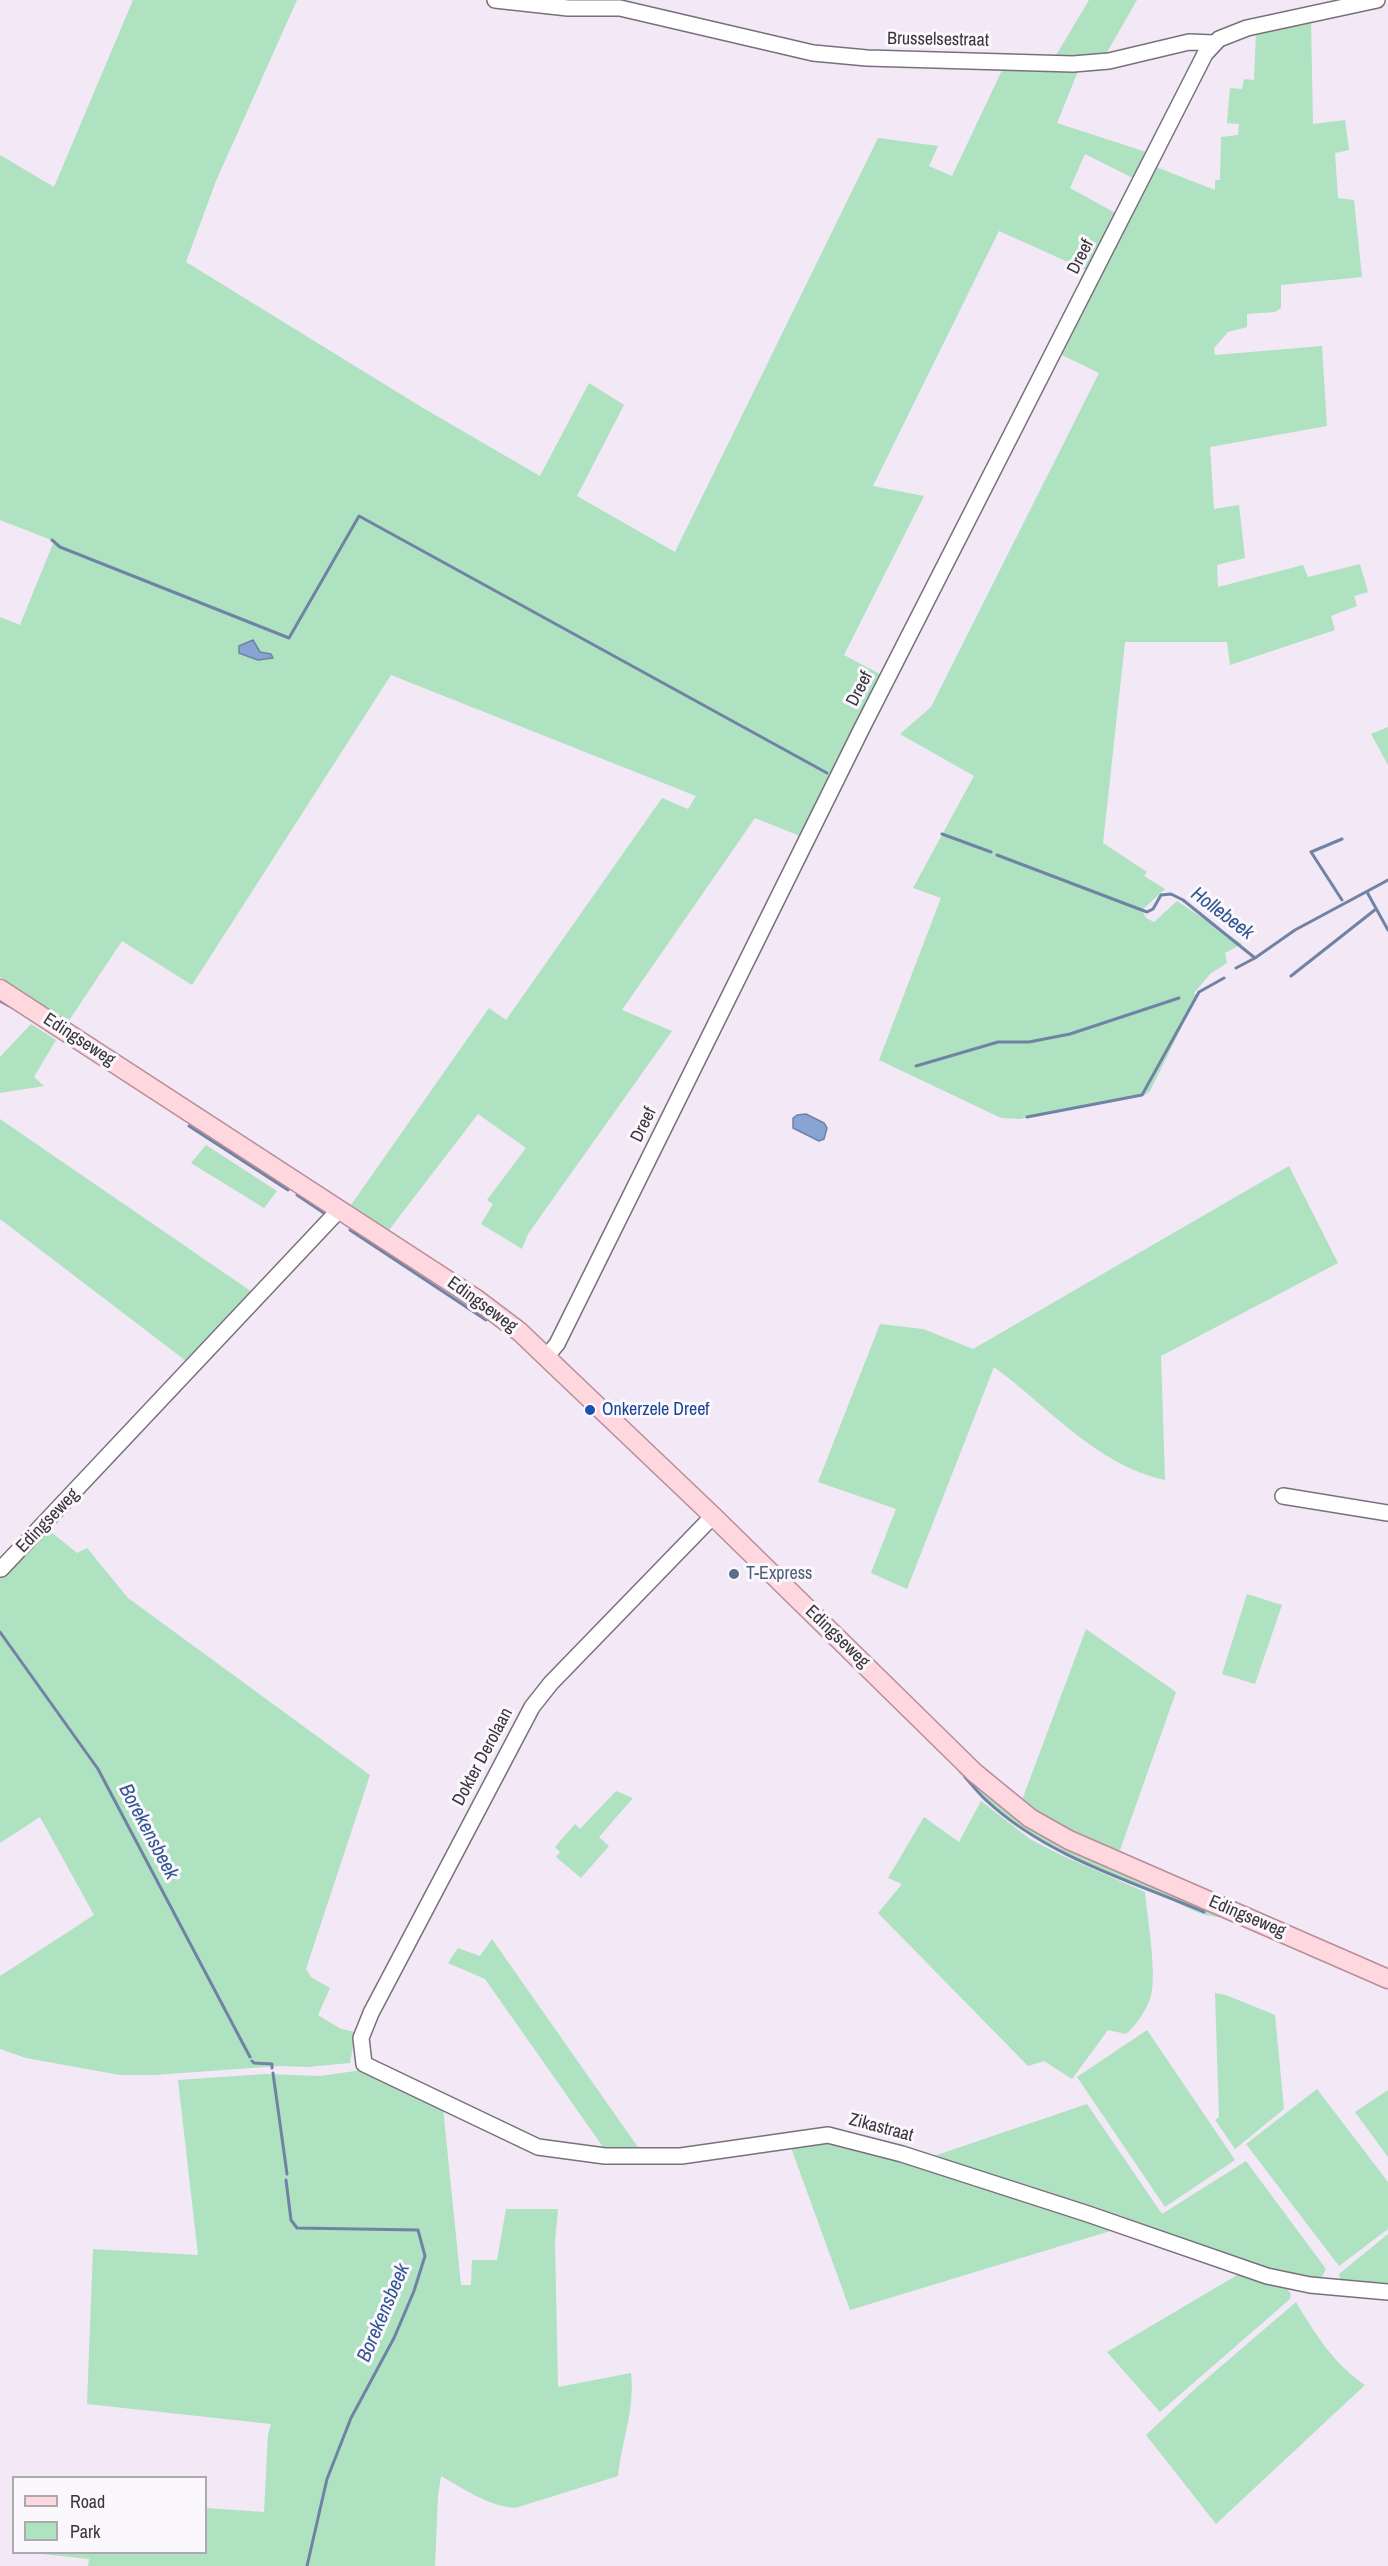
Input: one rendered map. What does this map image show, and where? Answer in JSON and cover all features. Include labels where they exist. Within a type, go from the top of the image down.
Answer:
[{"type":"main road","name":"Edingseweg","points":[[0,989],[475,1298],[520,1332],[713,1516],[975,1773],[1000,1796],[1030,1818],[1069,1840],[1388,1979]]},
{"type":"street","name":"Brusselsestraat","points":[[495,0],[568,8],[620,8],[813,53],[867,58],[1073,64],[1108,61],[1189,42],[1214,44],[1226,35],[1247,28],[1377,0]]},
{"type":"street","name":"Dreef","points":[[546,1357],[557,1344],[862,728],[1193,76],[1205,54],[1214,44]]},
{"type":"street","name":"Edingseweg","points":[[1,1569],[339,1209]]},
{"type":"street","points":[[1283,1496],[1388,1513]]},
{"type":"street","name":"Dokter Derolaan","points":[[364,2064],[362,2038],[370,2013],[532,1707],[551,1683],[713,1516]]},
{"type":"street","name":"Zikastraat","points":[[364,2064],[538,2146],[605,2156],[681,2156],[828,2135],[902,2154],[1180,2244],[1267,2276],[1310,2285],[1388,2292]]},
{"type":"green space","points":[[133,0],[297,0],[216,181],[186,262],[423,408],[540,476],[589,383],[624,405],[577,496],[675,552],[878,138],[938,146],[929,166],[952,176],[1004,66],[1079,69],[1057,123],[1149,153],[1137,180],[1085,154],[1070,188],[1117,214],[1088,271],[999,231],[873,486],[924,496],[844,655],[880,674],[800,836],[755,818],[622,1010],[672,1031],[528,1234],[522,1249],[481,1224],[493,1204],[487,1200],[526,1148],[478,1114],[389,1230],[351,1205],[489,1008],[506,1020],[662,798],[688,809],[696,796],[391,675],[192,985],[122,941],[68,1022],[0,977],[0,617],[20,625],[54,541],[0,520],[0,155],[54,187]]},
{"type":"green space","points":[[1089,0],[1137,0],[1106,54],[1088,58],[1055,57]]},
{"type":"green space","points":[[1311,21],[1313,124],[1345,120],[1349,150],[1335,153],[1338,198],[1354,200],[1362,277],[1281,285],[1281,308],[1275,312],[1247,314],[1247,327],[1228,332],[1214,348],[1215,355],[1322,346],[1327,426],[1210,447],[1214,509],[1239,505],[1245,558],[1217,565],[1218,587],[1303,565],[1308,577],[1360,564],[1368,592],[1354,596],[1357,606],[1331,616],[1335,630],[1230,665],[1227,642],[1125,642],[1103,843],[1147,872],[1144,876],[1165,889],[1142,910],[1146,918],[1154,922],[1177,901],[1242,944],[1225,953],[1227,963],[1210,974],[1194,993],[1197,996],[1150,1091],[1145,1095],[1020,1119],[1001,1118],[879,1060],[941,898],[913,888],[974,776],[900,734],[931,707],[1099,373],[1062,355],[1156,167],[1215,190],[1215,180],[1220,180],[1221,137],[1238,135],[1239,124],[1227,123],[1230,88],[1242,89],[1244,79],[1254,80],[1256,32]]},
{"type":"green space","points":[[1388,727],[1388,765],[1371,734]]},
{"type":"green space","points":[[31,1024],[56,1040],[34,1077],[44,1086],[0,1093],[0,1057]]},
{"type":"green space","points":[[0,1119],[255,1294],[190,1364],[0,1219]]},
{"type":"green space","points":[[206,1145],[277,1191],[264,1208],[191,1163]]},
{"type":"green space","points":[[1289,1166],[1338,1263],[1161,1356],[1165,1480],[1117,1462],[1095,1448],[994,1367],[907,1589],[871,1573],[896,1509],[818,1482],[880,1324],[923,1329],[973,1349]]},
{"type":"green space","points":[[46,1528],[77,1553],[87,1548],[128,1598],[370,1775],[306,1969],[311,1977],[330,1988],[318,2015],[341,2029],[356,2032],[350,2063],[120,2075],[26,2058],[0,2049],[0,1976],[94,1915],[40,1817],[0,1843],[0,1573]]},
{"type":"green space","points":[[1247,1594],[1282,1605],[1255,1684],[1222,1674]]},
{"type":"green space","points":[[1086,1629],[1176,1692],[1119,1853],[1045,1816],[1022,1800]]},
{"type":"green space","points":[[961,1770],[1006,1807],[1226,1917],[1209,1916],[1193,1910],[1052,1846],[1004,1814],[981,1795],[958,1772]]},
{"type":"green space","points":[[616,1791],[633,1798],[599,1837],[609,1846],[581,1878],[556,1857],[560,1852],[555,1847],[575,1824],[580,1829]]},
{"type":"green space","points":[[981,1801],[1030,1839],[1145,1892],[1153,1977],[1150,1999],[1140,2018],[1126,2034],[1108,2030],[1072,2079],[1044,2061],[1028,2066],[878,1913],[902,1884],[888,1878],[924,1817],[959,1842]]},
{"type":"green space","points":[[492,1939],[642,2153],[608,2154],[485,1979],[448,1963],[458,1948],[480,1956]]},
{"type":"green space","points":[[1215,1993],[1226,1995],[1275,2015],[1284,2109],[1235,2149],[1215,2120],[1219,2117]]},
{"type":"green space","points":[[1147,2030],[1235,2160],[1165,2207],[1077,2077]]},
{"type":"green space","points":[[362,2070],[443,2108],[461,2285],[471,2285],[472,2260],[497,2260],[506,2209],[558,2209],[555,2242],[558,2387],[631,2373],[630,2413],[618,2476],[515,2508],[495,2504],[441,2476],[435,2566],[88,2566],[89,2559],[42,2554],[207,2554],[207,2508],[264,2512],[268,2434],[271,2424],[87,2404],[93,2249],[198,2255],[178,2080],[265,2074],[320,2076]]},
{"type":"green space","points":[[1317,2089],[1388,2182],[1388,2229],[1339,2266],[1246,2144]]},
{"type":"green space","points":[[1388,2090],[1388,2157],[1355,2112]]},
{"type":"green space","points":[[1087,2104],[1162,2214],[1246,2161],[1326,2269],[1322,2277],[1317,2279],[1285,2274],[928,2158]]},
{"type":"green space","points":[[825,2138],[1120,2228],[850,2310],[789,2142]]},
{"type":"green space","points":[[1388,2234],[1388,2284],[1341,2282],[1339,2274]]},
{"type":"green space","points":[[1244,2271],[1285,2286],[1291,2294],[1290,2299],[1160,2412],[1107,2352]]},
{"type":"green space","points":[[1296,2302],[1318,2337],[1335,2358],[1365,2385],[1216,2524],[1146,2435],[1198,2386]]},
{"type":"water","points":[[253,640],[260,652],[271,654],[273,658],[258,660],[239,653],[239,646]]},
{"type":"water","points":[[806,1114],[824,1123],[827,1128],[824,1139],[819,1141],[793,1128],[793,1118]]},
{"type":"waterway","points":[[52,540],[60,547],[289,638],[359,516],[827,773]]},
{"type":"waterway","name":"Hollebeek","points":[[942,834],[991,852]]},
{"type":"waterway","points":[[1342,839],[1311,852],[1342,900]]},
{"type":"waterway","name":"Hollebeek","points":[[997,855],[1147,912],[1153,909],[1161,895],[1171,894],[1183,900],[1255,958],[1295,930],[1388,880]]},
{"type":"waterway","points":[[1367,892],[1388,930]]},
{"type":"waterway","points":[[1291,976],[1376,909]]},
{"type":"waterway","points":[[1236,968],[1255,958]]},
{"type":"waterway","points":[[1027,1117],[1142,1095],[1199,992],[1224,978]]},
{"type":"waterway","points":[[916,1066],[998,1042],[1029,1042],[1070,1034],[1179,998]]},
{"type":"waterway","points":[[0,1001],[13,1008]]},
{"type":"waterway","points":[[189,1126],[288,1190]]},
{"type":"waterway","points":[[297,1195],[327,1215]]},
{"type":"waterway","points":[[350,1230],[486,1320]]},
{"type":"waterway","name":"Borekensbeek","points":[[0,1632],[98,1769],[250,2057]]},
{"type":"waterway","points":[[965,1777],[987,1801],[1010,1820],[1062,1852],[1090,1866],[1204,1912]]},
{"type":"waterway","name":"Borekensbeek","points":[[252,2061],[272,2064],[272,2068]]},
{"type":"waterway","name":"Borekensbeek","points":[[273,2073],[287,2174]]},
{"type":"waterway","name":"Borekensbeek","points":[[286,2180],[291,2220],[297,2228],[418,2230],[425,2256],[414,2291],[394,2338],[351,2418],[327,2479],[307,2566]]},
{"type":"place","name":"Onkerzele Dreef","points":[[590,1410]]},
{"type":"place","name":"T-Express","points":[[734,1574]]}]
